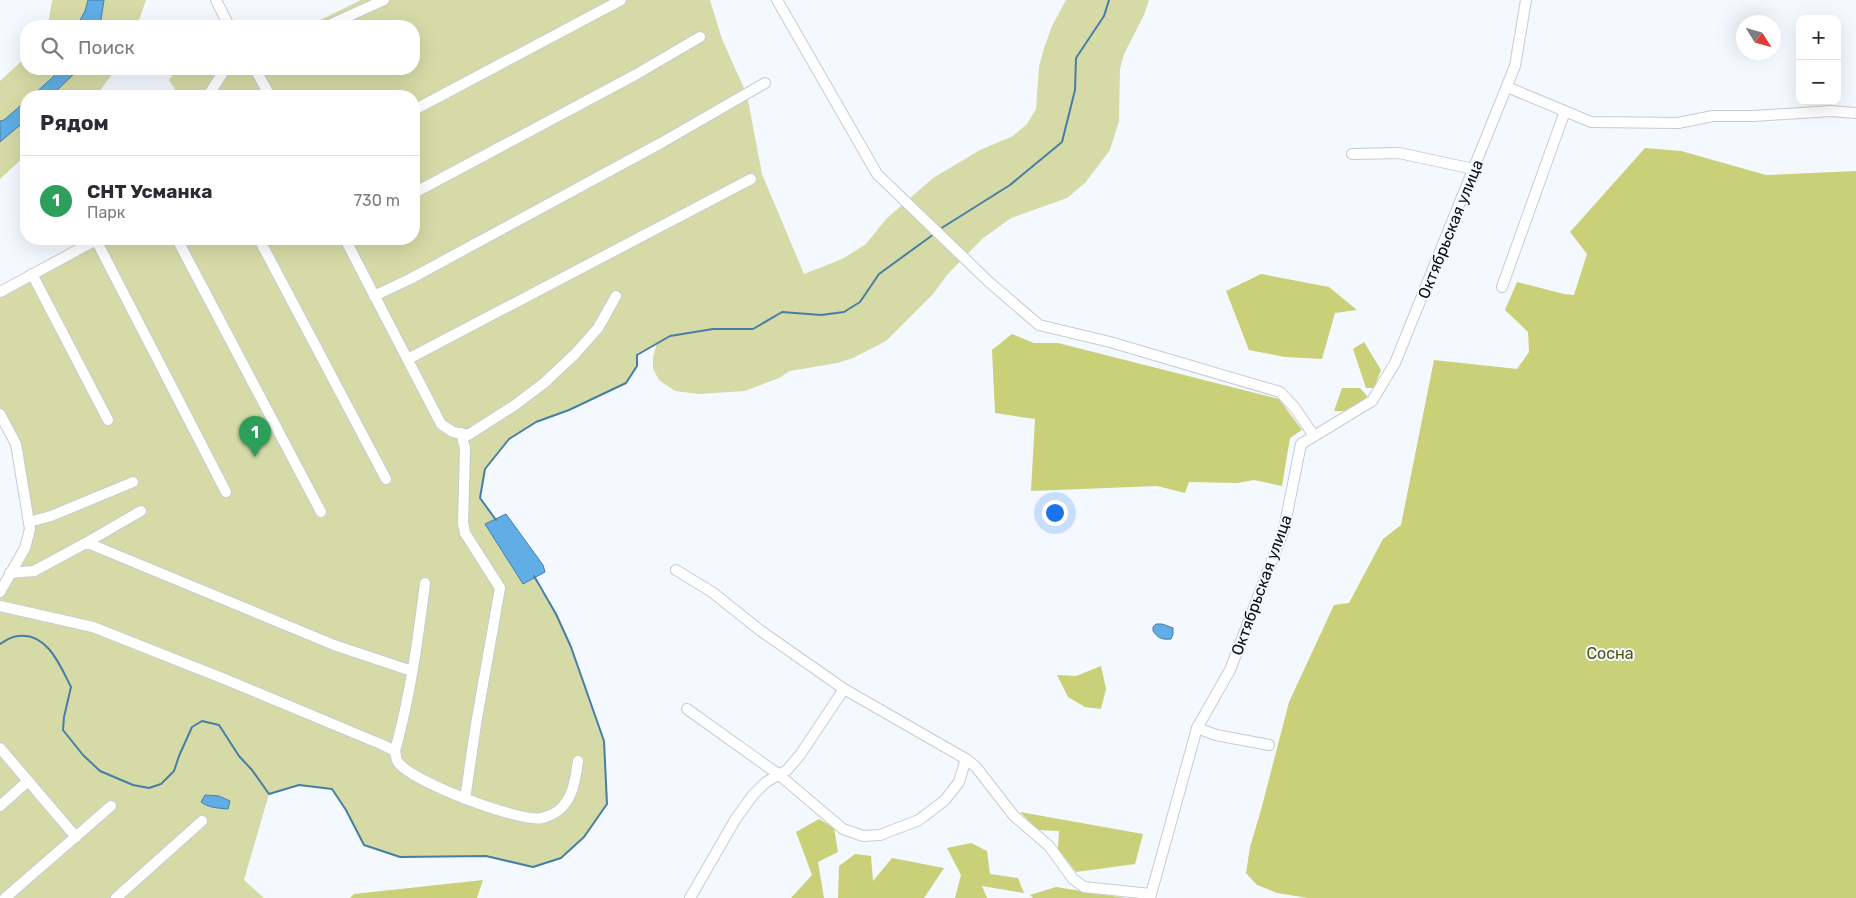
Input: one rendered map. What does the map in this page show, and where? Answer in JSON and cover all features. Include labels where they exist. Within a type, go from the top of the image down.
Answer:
[{"type":"street","points":[[216,0],[226,20]]},
{"type":"street","points":[[340,20],[384,0]]},
{"type":"street","points":[[420,107],[621,0]]},
{"type":"street","points":[[777,0],[877,174],[989,282],[1038,325],[1110,342],[1280,392],[1295,408],[1314,436]]},
{"type":"street","name":"Октябрьская улица","points":[[1151,896],[1197,728],[1230,670],[1284,528],[1300,444],[1372,401],[1395,363],[1515,66],[1526,0]]},
{"type":"street","points":[[420,190],[634,75],[700,37]]},
{"type":"street","points":[[212,90],[221,75]]},
{"type":"street","points":[[258,75],[267,90]]},
{"type":"street","points":[[374,296],[661,143],[765,83]]},
{"type":"street","points":[[1507,87],[1591,122],[1678,123],[1713,116],[1753,116],[1831,111],[1856,112]]},
{"type":"street","points":[[1502,287],[1565,111]]},
{"type":"street","points":[[1352,154],[1399,153],[1474,169]]},
{"type":"street","points":[[408,359],[751,179]]},
{"type":"street","points":[[0,292],[86,245]]},
{"type":"street","points":[[100,245],[226,492]]},
{"type":"street","points":[[180,245],[321,512]]},
{"type":"street","points":[[262,245],[386,479]]},
{"type":"street","points":[[348,245],[441,424],[453,432],[461,434],[468,435],[544,384],[576,354],[598,328],[616,296]]},
{"type":"street","points":[[32,274],[108,420]]},
{"type":"street","points":[[0,414],[16,444],[30,529],[25,548],[0,592]]},
{"type":"street","points":[[461,434],[465,448],[463,523],[465,533],[500,588],[465,799]]},
{"type":"street","points":[[29,522],[51,516],[133,482]]},
{"type":"street","points":[[10,573],[34,571],[141,511]]},
{"type":"street","points":[[84,544],[90,544],[147,567],[334,645],[412,671]]},
{"type":"street","points":[[676,570],[712,592],[760,631],[844,689],[966,759],[976,767],[1014,816],[1049,846],[1073,879],[1084,887],[1151,896]]},
{"type":"street","points":[[425,584],[403,722],[395,752],[398,762],[408,772],[465,799],[528,818],[543,818],[559,810],[573,791],[578,761]]},
{"type":"street","points":[[0,606],[93,627],[227,680],[395,752]]},
{"type":"street","points":[[690,898],[735,820],[753,795],[766,782],[787,770],[800,755],[844,689]]},
{"type":"street","points":[[687,709],[778,774],[844,829],[863,836],[880,835],[919,820],[945,800],[959,782],[966,759]]},
{"type":"street","points":[[1197,728],[1216,735],[1269,746]]},
{"type":"street","points":[[0,748],[76,837]]},
{"type":"street","points":[[0,806],[28,781]]},
{"type":"street","points":[[5,898],[111,806]]},
{"type":"street","points":[[116,898],[202,821]]},
{"type":"green space","points":[[52,0],[146,0],[139,20],[49,20]]},
{"type":"green space","points":[[361,0],[710,0],[722,39],[747,95],[762,174],[804,274],[842,259],[866,244],[886,219],[933,178],[980,150],[1013,136],[1027,124],[1036,109],[1039,67],[1044,48],[1052,26],[1066,0],[1149,0],[1144,15],[1124,54],[1120,69],[1119,121],[1110,150],[1085,183],[1067,198],[1011,218],[982,239],[947,275],[934,293],[886,341],[853,358],[837,363],[790,371],[779,378],[745,391],[699,394],[675,391],[659,380],[653,369],[653,357],[657,343],[637,355],[637,366],[626,383],[569,410],[536,422],[509,440],[485,469],[480,498],[507,534],[556,614],[571,647],[604,741],[607,804],[584,837],[561,858],[533,867],[486,856],[400,857],[364,845],[346,810],[332,789],[299,785],[269,794],[244,880],[264,898],[0,898],[0,585],[23,547],[27,529],[14,445],[0,418],[0,286],[78,245],[420,245],[420,90],[175,90],[169,80],[173,75],[420,75],[420,20],[320,20]]},
{"type":"green space","points":[[20,63],[20,75],[112,75],[100,90],[20,90],[20,161],[0,179],[0,81]]},
{"type":"green space","name":"Сосна","points":[[1645,148],[1681,151],[1766,175],[1856,171],[1856,898],[1308,898],[1277,893],[1257,885],[1246,873],[1250,847],[1289,702],[1334,605],[1349,603],[1383,539],[1401,525],[1434,360],[1517,369],[1529,352],[1528,332],[1505,310],[1517,282],[1574,295],[1587,254],[1570,232]]},
{"type":"green space","points":[[1261,274],[1329,287],[1357,310],[1335,313],[1322,359],[1285,357],[1249,350],[1226,291]]},
{"type":"green space","points":[[1012,334],[1034,343],[1058,343],[1279,399],[1302,430],[1290,438],[1282,486],[1254,480],[1237,483],[1189,482],[1185,493],[1157,486],[1031,491],[1035,419],[995,413],[992,350]]},
{"type":"green space","points":[[1364,342],[1381,370],[1374,388],[1366,388],[1353,349]]},
{"type":"green space","points":[[1342,388],[1360,388],[1368,397],[1348,411],[1334,411]]},
{"type":"green space","points":[[1101,666],[1106,689],[1101,709],[1085,707],[1068,697],[1057,675],[1076,676]]},
{"type":"green space","points":[[1020,812],[1143,834],[1135,864],[1076,872],[1058,849],[1059,831],[1038,830]]},
{"type":"green space","points":[[819,819],[834,828],[838,852],[818,862],[824,898],[791,898],[812,875],[796,832]]},
{"type":"green space","points":[[971,843],[987,851],[990,874],[1018,878],[1024,893],[982,886],[987,898],[955,898],[961,875],[947,848]]},
{"type":"green space","points":[[855,854],[871,856],[873,881],[892,858],[944,868],[924,898],[838,898],[839,866]]},
{"type":"green space","points":[[483,880],[477,898],[350,898],[354,894]]},
{"type":"green space","points":[[1056,887],[1125,898],[1033,898],[1030,895]]},
{"type":"water","points":[[88,0],[104,0],[101,20],[80,20]]},
{"type":"water","points":[[54,75],[73,75],[57,90],[39,90]]},
{"type":"water","points":[[20,106],[20,125],[0,142],[0,121],[4,120]]},
{"type":"water","points":[[506,514],[543,565],[545,572],[523,584],[485,524]]},
{"type":"water","points":[[1156,624],[1173,628],[1171,639],[1160,638],[1153,631],[1153,627]]},
{"type":"water","points":[[205,795],[219,796],[230,801],[228,809],[204,804],[201,802]]},
{"type":"waterway","points":[[940,229],[1010,185],[1062,142],[1075,90],[1076,58],[1104,16],[1109,0]]},
{"type":"waterway","points":[[496,520],[480,498],[485,469],[509,439],[536,422],[569,410],[626,383],[637,366],[637,355],[670,336],[713,329],[753,329],[782,312],[821,315],[844,312],[860,302],[879,274],[934,234]]},
{"type":"waterway","points":[[0,644],[11,638],[28,636],[37,639],[45,645],[57,660],[71,687],[63,730],[83,755],[100,771],[133,785],[149,788],[161,784],[174,771],[192,727],[202,721],[219,725],[239,756],[252,770],[269,794],[299,785],[332,789],[346,810],[364,845],[400,857],[486,856],[533,867],[561,858],[584,837],[607,804],[604,741],[571,647],[556,614],[534,576]]},
{"type":"place","name":"СНТ Усманка","points":[[255,457]]}]
